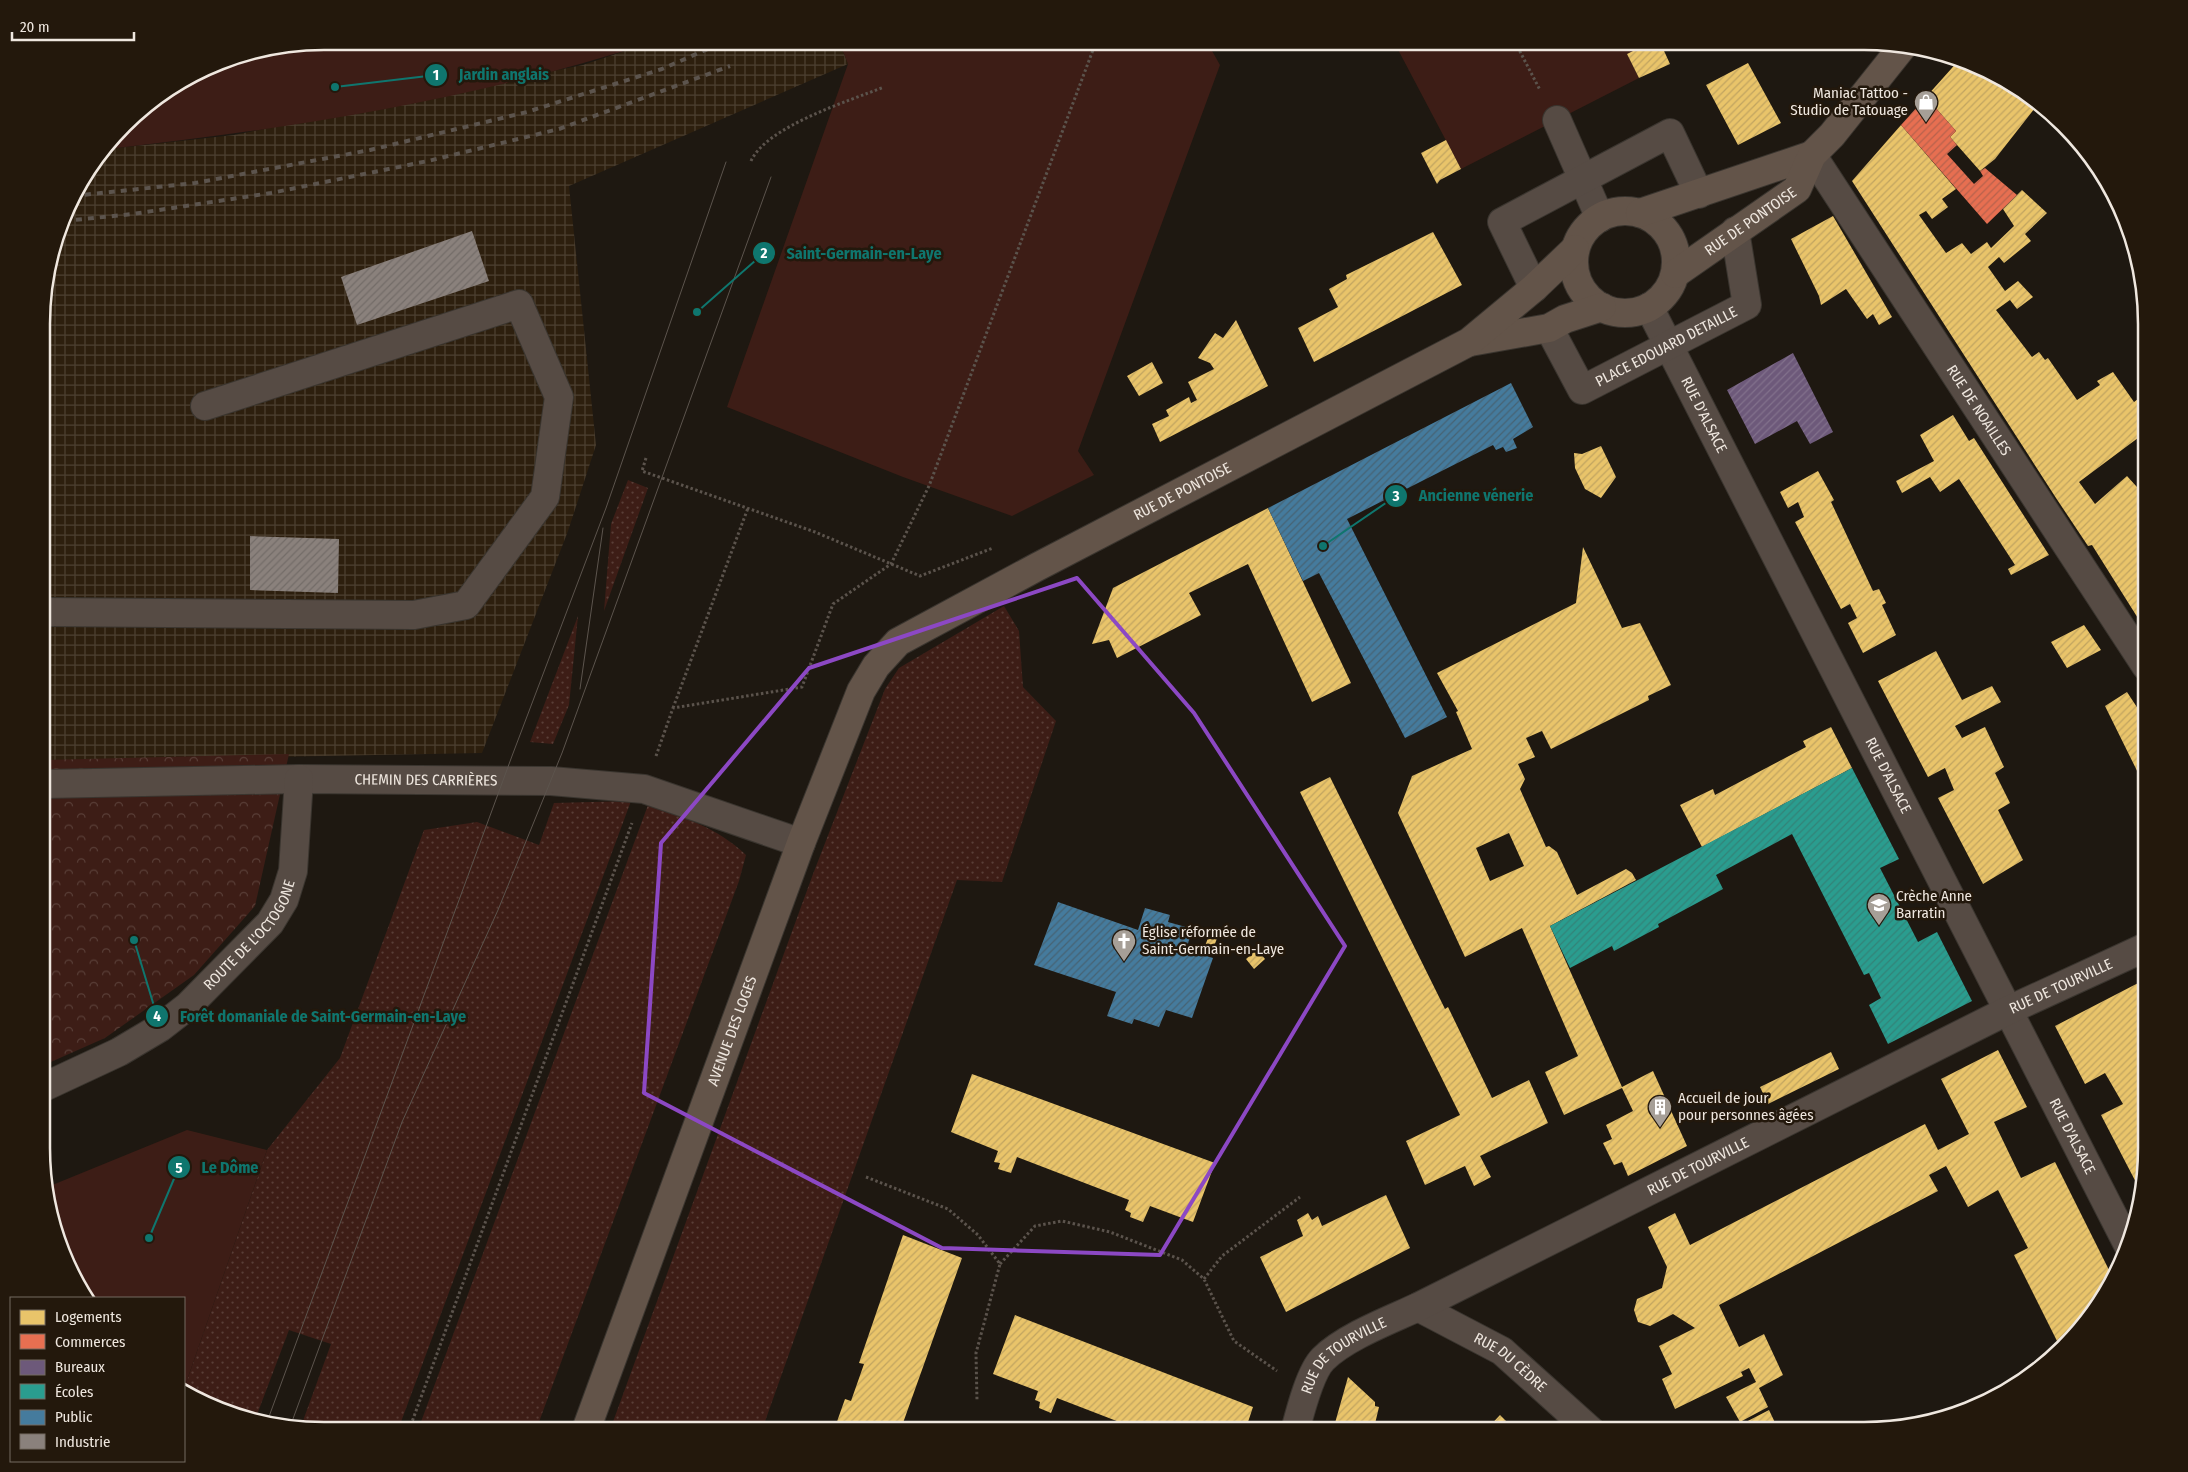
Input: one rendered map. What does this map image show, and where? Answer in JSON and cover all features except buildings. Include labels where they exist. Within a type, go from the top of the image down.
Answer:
[{"type":"main road","name":"RUE DE PONTOISE","points":[[1675,274],[1797,189],[1812,155],[1832,135],[1898,52]]},
{"type":"main road","name":"RUE DE PONTOISE","points":[[1640,212],[1812,155]]},
{"type":"main road","points":[[1623,211],[1640,212],[1654,219],[1665,230],[1673,244],[1676,258],[1675,274],[1665,293],[1649,307],[1636,312],[1622,313],[1602,307],[1584,293],[1577,279],[1574,265],[1576,250],[1582,234],[1600,218],[1607,214],[1623,211]]},
{"type":"main road","name":"RUE DE PONTOISE","points":[[898,642],[1014,579],[1469,342],[1576,250]]},
{"type":"main road","name":"RUE DE PONTOISE","points":[[1469,342],[1549,328],[1565,319],[1602,307]]},
{"type":"main road","name":"AVENUE DES LOGES","points":[[589,1422],[801,843],[860,691],[876,666],[898,642]]},
{"type":"street","points":[[1557,120],[1600,218]]},
{"type":"street","points":[[1534,288],[1502,222],[1670,133],[1699,194]]},
{"type":"street","name":"RUE DE NOAILLES","points":[[1812,155],[2138,654]]},
{"type":"street","name":"PLACE EDOUARD DETAILLE","points":[[1549,328],[1582,390],[1747,305],[1735,231]]},
{"type":"street","points":[[50,612],[414,615],[466,605],[545,497],[559,397],[519,304],[204,406]]},
{"type":"street","name":"RUE D'ALSACE","points":[[1649,307],[2123,1235]]},
{"type":"street","name":"CHEMIN DES CARRIÈRES","points":[[50,784],[299,779],[551,781],[644,789],[801,843]]},
{"type":"street","name":"ROUTE DE L'OCTOGONE","points":[[50,1084],[119,1052],[161,1027],[188,1006],[270,923],[284,900],[293,871],[299,779]]},
{"type":"street","name":"RUE DE TOURVILLE","points":[[1297,1422],[1308,1388],[1322,1359],[1362,1333],[1418,1307],[2009,1010],[2138,951]]},
{"type":"street","name":"RUE DU CÈDRE","points":[[1418,1307],[1502,1351],[1581,1422]]},
{"type":"path","points":[[673,708],[802,687],[833,604],[891,564],[929,486],[1093,50]]},
{"type":"path","points":[[1518,50],[1557,120]]},
{"type":"path","points":[[751,161],[755,153],[768,140],[792,124],[884,87]]},
{"type":"path","points":[[646,458],[642,471],[815,532],[920,576],[997,546],[1014,579]]},
{"type":"path","points":[[412,1422],[748,508]]},
{"type":"path","points":[[866,1177],[948,1209],[978,1235],[1000,1264]]},
{"type":"path","points":[[1204,1279],[1222,1256],[1300,1198]]},
{"type":"path","points":[[977,1401],[976,1353],[1000,1264],[1035,1226],[1062,1221],[1110,1232],[1182,1260],[1204,1279],[1234,1341],[1265,1365],[1308,1388]]},
{"type":"highlighted area","points":[[1077,578],[1194,713],[1345,946],[1160,1255],[942,1248],[644,1093],[661,843],[809,668]]},
{"type":"shaded area","points":[[628,50],[843,50],[848,64],[569,186],[596,445],[568,531],[482,753],[50,761],[50,324],[52,289],[59,253],[71,219],[87,187],[107,157],[114,148],[234,135],[583,65]]},
{"type":"green space","points":[[324,50],[626,50],[588,62],[453,96],[316,121],[114,148],[143,118],[187,87],[219,71],[271,55]]},
{"type":"green space","points":[[843,50],[1212,50],[1220,65],[1078,451],[1094,475],[1012,516],[903,477],[727,407],[848,64]]},
{"type":"green space","points":[[1398,50],[1635,50],[1627,54],[1639,78],[1461,169]]},
{"type":"green space","points":[[628,480],[648,488],[604,611],[611,524]]},
{"type":"green space","points":[[1004,606],[1019,631],[1023,687],[1056,721],[1002,882],[957,880],[765,1422],[613,1422],[813,874],[885,689],[899,668]]},
{"type":"green space","points":[[578,616],[569,705],[553,744],[530,742]]},
{"type":"green space","points":[[289,754],[255,906],[194,975],[105,1038],[50,1062],[50,760]]},
{"type":"green space","points":[[631,801],[401,1422],[303,1421],[331,1344],[289,1330],[257,1414],[219,1401],[186,1384],[267,1150],[340,1058],[424,830],[477,822],[539,845],[554,803]]},
{"type":"green space","points":[[648,805],[700,824],[724,837],[746,855],[739,881],[539,1422],[421,1422]]},
{"type":"green space","points":[[187,1130],[267,1150],[186,1384],[185,1297],[94,1297],[71,1253],[59,1219],[52,1185]]},
{"type":"tram line","points":[[269,1417],[512,756],[606,508],[726,162]]},
{"type":"tram line","points":[[292,1420],[402,1122],[498,910],[562,753],[771,177]]},
{"type":"tram line","points":[[580,689],[603,528]]},
{"type":"railway","points":[[83,195],[195,183],[370,150],[527,112],[662,69],[705,50]]},
{"type":"railway","points":[[71,220],[133,214],[271,193],[428,161],[559,129],[730,66]]},
{"type":"place","name":"Jardin anglais","points":[[335,87]]},
{"type":"place","name":"Maniac Tattoo - Studio de Tatouage","points":[[1926,123]]},
{"type":"place","name":"Saint-Germain-en-Laye","points":[[697,312]]},
{"type":"place","name":"Ancienne vénerie","points":[[1323,546]]},
{"type":"place","name":"Crèche Anne Barratin","points":[[1879,926]]},
{"type":"place","name":"Forêt domaniale de Saint-Germain-en-Laye","points":[[134,940]]},
{"type":"place","name":"Église réformée de Saint-Germain-en-Laye","points":[[1124,962]]},
{"type":"place","name":"Accueil de jour pour personnes âgées","points":[[1660,1128]]},
{"type":"place","name":"Le Dôme","points":[[149,1238]]}]
